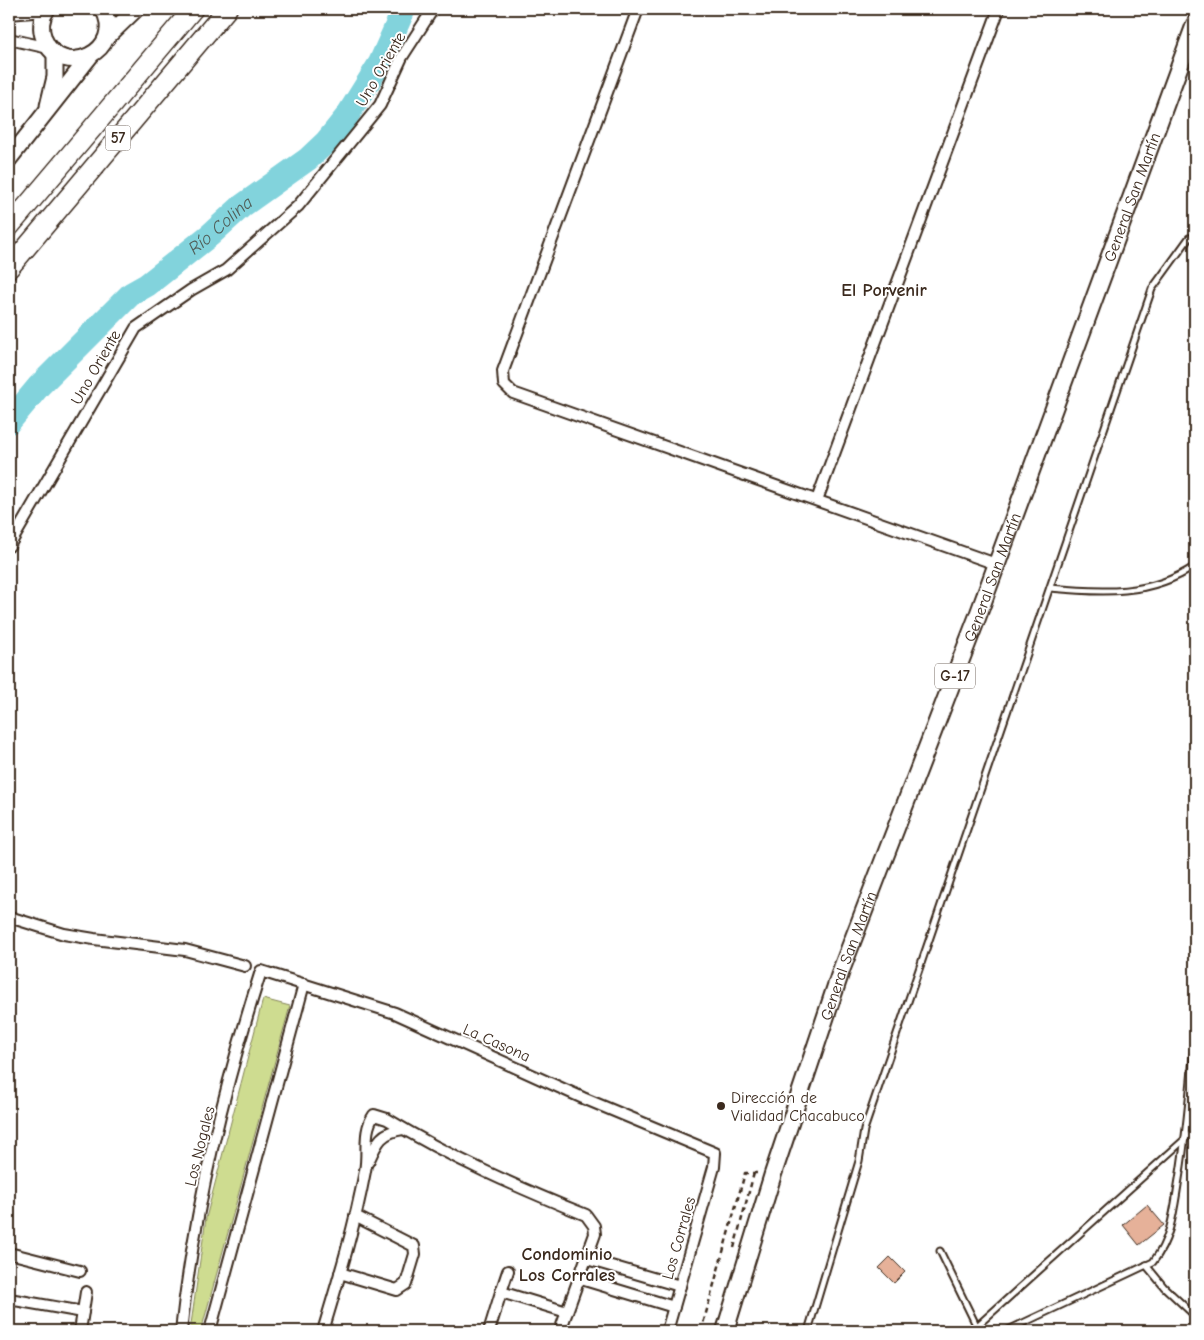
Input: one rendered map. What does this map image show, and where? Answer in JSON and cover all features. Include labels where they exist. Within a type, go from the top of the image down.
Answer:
[{"type":"highway","name":"57","points":[[9,227],[193,9]]},
{"type":"highway","name":"57","points":[[9,268],[227,9]]},
{"type":"main road","name":"General San Martín","points":[[725,1331],[773,1174],[862,914],[996,564],[1195,24]]},
{"type":"street","points":[[103,9],[107,19],[106,37]]},
{"type":"street","points":[[9,159],[98,50],[106,37],[136,9]]},
{"type":"street","name":"Uno Oriente","points":[[9,546],[136,328],[191,290],[226,270],[298,206],[380,105],[402,57],[433,9]]},
{"type":"street","points":[[638,9],[503,371],[504,384],[513,393],[996,564]]},
{"type":"street","points":[[817,500],[999,9]]},
{"type":"street","points":[[9,14],[46,10]]},
{"type":"street","points":[[44,117],[53,90],[52,50],[42,34],[42,18],[46,10]]},
{"type":"street","points":[[9,39],[52,50],[69,59],[92,55]]},
{"type":"street","points":[[9,917],[64,934],[94,940],[185,950],[245,966]]},
{"type":"street","name":"La Casona","points":[[261,971],[395,1013],[583,1098],[715,1154]]},
{"type":"street","name":"Los Nogales","points":[[181,1331],[191,1245],[200,1204],[242,1036],[261,971]]},
{"type":"street","points":[[210,1331],[304,984]]},
{"type":"street","points":[[323,1331],[355,1216],[366,1168],[369,1122],[374,1115],[387,1119],[466,1164],[586,1215],[594,1226],[595,1234],[581,1279],[560,1331]]},
{"type":"street","points":[[366,1168],[382,1137],[388,1131],[403,1129]]},
{"type":"street","name":"Los Corrales","points":[[667,1331],[714,1167],[715,1154]]},
{"type":"street","points":[[340,1273],[397,1290],[406,1284],[415,1254],[414,1246],[355,1216]]},
{"type":"street","points":[[9,1253],[80,1271]]},
{"type":"street","points":[[587,1259],[680,1286]]},
{"type":"street","points":[[489,1331],[508,1271]]},
{"type":"street","points":[[581,1279],[674,1307]]},
{"type":"street","points":[[80,1331],[86,1292]]},
{"type":"street","points":[[501,1292],[567,1312]]},
{"type":"street","points":[[9,1299],[83,1312]]},
{"type":"lane","points":[[808,1331],[859,1161],[864,1130],[1152,289],[1189,238],[1195,238]]},
{"type":"lane","points":[[1050,588],[1106,593],[1138,590],[1181,575],[1195,566]]},
{"type":"lane","points":[[1006,1331],[1154,1262],[1162,1252],[1172,1224],[1186,1137],[1195,1034]]},
{"type":"lane","points":[[940,1251],[978,1329],[1195,1130]]},
{"type":"lane","points":[[1146,1265],[1164,1287],[1195,1316]]},
{"type":"path","points":[[700,1331],[745,1173],[773,1174]]},
{"type":"green space","points":[[263,999],[290,1006],[201,1331],[190,1331],[206,1218]]},
{"type":"building","points":[[1147,1205],[1164,1225],[1139,1245],[1123,1225]]},
{"type":"building","points":[[890,1257],[905,1272],[894,1283],[879,1268]]},
{"type":"waterway","name":"Río Colina","points":[[9,422],[39,386],[131,294],[147,285],[210,235],[242,206],[308,159],[326,142],[347,116],[380,63],[404,9]]},
{"type":"place","name":"Dirección de Vialidad Chacabuco","points":[[721,1106]]},
{"type":"district","name":"El Porvenir","points":[[884,290]]},
{"type":"district","name":"Condominio Los Corrales","points":[[567,1264]]}]
